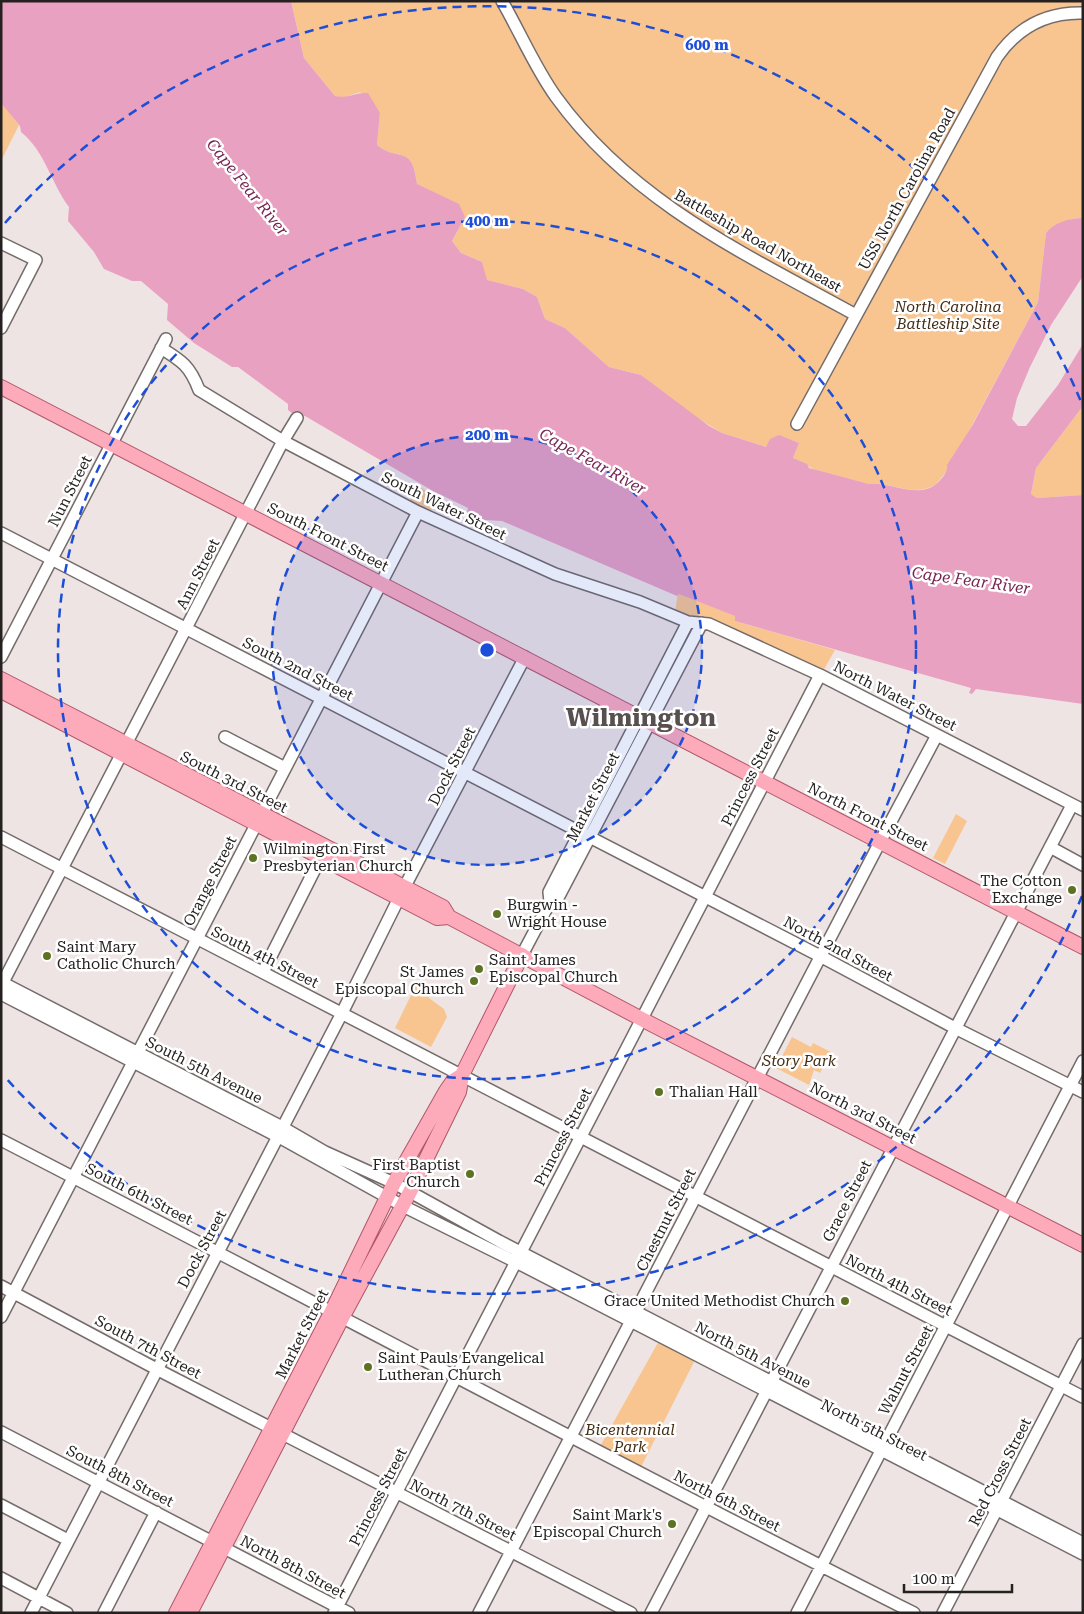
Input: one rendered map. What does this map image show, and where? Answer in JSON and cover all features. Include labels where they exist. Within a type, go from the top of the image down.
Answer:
[{"type":"main road","name":"South Front Street","points":[[1,388],[644,720]]},
{"type":"main road","name":"South 3rd Street","points":[[1,679],[124,749]]},
{"type":"main road","name":"South 3rd Street","points":[[1,691],[124,749],[402,893]]},
{"type":"main road","name":"North Front Street","points":[[644,720],[1083,947]]},
{"type":"main road","name":"South 3rd Street","points":[[259,818],[321,857],[402,893],[443,907],[449,916],[522,955]]},
{"type":"main road","name":"North 3rd Street","points":[[522,955],[1083,1245]]},
{"type":"main road","name":"Market Street","points":[[337,1314],[403,1206],[459,1092],[462,1075],[522,955]]},
{"type":"main road","name":"Market Street","points":[[190,1613],[219,1544],[337,1314],[394,1183],[446,1091],[453,1081],[462,1075]]},
{"type":"main road","name":"Market Street","points":[[176,1613],[219,1544]]},
{"type":"street","name":"Battleship Road Northeast","points":[[502,1],[555,96],[613,163],[677,213],[856,314]]},
{"type":"street","name":"USS North Carolina Road","points":[[796,424],[1002,49],[1022,30],[1039,20],[1058,14],[1083,13]]},
{"type":"street","points":[[1,243],[36,260],[1,328]]},
{"type":"street","name":"South Water Street","points":[[163,343],[185,363],[194,375],[199,390],[283,441],[418,512],[554,574],[640,602],[688,622]]},
{"type":"street","name":"Nun Street","points":[[1,657],[163,343]]},
{"type":"street","name":"Ann Street","points":[[2,986],[283,441],[298,418]]},
{"type":"street","name":"Orange Street","points":[[1,1317],[418,512]]},
{"type":"street","name":"South 2nd Street","points":[[1,533],[585,835]]},
{"type":"street","name":"North Water Street","points":[[688,622],[702,623],[820,675],[1078,808]]},
{"type":"street","name":"Market Street","points":[[522,955],[550,902],[549,892],[585,835],[644,720],[688,622]]},
{"type":"street","name":"Market Street","points":[[644,720],[702,623]]},
{"type":"street","name":"Dock Street","points":[[30,1613],[525,657]]},
{"type":"street","name":"Princess Street","points":[[336,1610],[820,675]]},
{"type":"street","name":"Chestnut Street","points":[[479,1613],[820,956],[938,735]]},
{"type":"street","points":[[226,737],[285,768]]},
{"type":"street","name":"Grace Street","points":[[651,1613],[1015,912],[1050,848],[1078,808]]},
{"type":"street","name":"North 2nd Street","points":[[585,835],[820,956],[954,1028],[1083,1092]]},
{"type":"street","name":"South 4th Street","points":[[1,837],[462,1075]]},
{"type":"street","points":[[1050,848],[1083,865]]},
{"type":"street","points":[[263,972],[321,857]]},
{"type":"street","name":"South 5th Avenue","points":[[2,986],[280,1132],[410,1192]]},
{"type":"street","name":"Walnut Street","points":[[797,1613],[1083,1061]]},
{"type":"street","name":"North 4th Street","points":[[462,1075],[1083,1397]]},
{"type":"street","name":"South 5th Avenue","points":[[280,1132],[403,1206]]},
{"type":"street","name":"South 6th Street","points":[[1,1140],[337,1314]]},
{"type":"street","points":[[410,1192],[518,1257]]},
{"type":"street","points":[[403,1206],[518,1257],[769,1387]]},
{"type":"street","name":"South 7th Street","points":[[1,1286],[277,1430]]},
{"type":"street","name":"North 6th Street","points":[[337,1314],[570,1437],[914,1613]]},
{"type":"street","name":"Red Cross Street","points":[[944,1613],[1083,1344]]},
{"type":"street","name":"North 5th Avenue","points":[[769,1387],[999,1505],[1083,1542]]},
{"type":"street","name":"North 7th Street","points":[[277,1430],[631,1613]]},
{"type":"street","name":"South 8th Street","points":[[1,1432],[219,1544]]},
{"type":"street","points":[[1,1505],[68,1540]]},
{"type":"street","name":"North 5th Avenue","points":[[999,1505],[1083,1554]]},
{"type":"street","points":[[104,1613],[156,1512]]},
{"type":"street","name":"North 8th Street","points":[[219,1544],[336,1610],[348,1613]]},
{"type":"street","points":[[1,1578],[67,1613]]},
{"type":"green space","name":"North Carolina Battleship Site","points":[[291,1],[1083,1],[1083,218],[1063,222],[1046,233],[1038,302],[948,470],[935,485],[927,489],[910,490],[869,484],[817,471],[793,458],[799,443],[791,440],[766,447],[722,433],[689,413],[641,375],[609,367],[565,328],[545,319],[537,297],[523,289],[486,280],[482,262],[461,253],[452,241],[465,217],[417,184],[415,171],[408,158],[392,153],[377,145],[380,113],[360,92],[342,98],[335,96],[304,58]]},
{"type":"green space","points":[[1,102],[19,125],[1,161]]},
{"type":"green space","points":[[1083,406],[1083,495],[1037,498],[1031,494],[1036,468]]},
{"type":"green space","points":[[418,486],[438,497],[430,513],[409,502]]},
{"type":"green space","points":[[678,593],[736,616],[735,621],[835,650],[823,671],[688,619],[675,612]]},
{"type":"green space","points":[[956,814],[967,821],[945,864],[933,858]]},
{"type":"green space","points":[[418,981],[433,990],[429,998],[444,1009],[447,1017],[431,1047],[395,1028]]},
{"type":"green space","name":"Story Park","points":[[792,1037],[811,1047],[813,1043],[831,1052],[820,1073],[814,1070],[809,1085],[776,1068]]},
{"type":"green space","name":"Bicentennial Park","points":[[660,1339],[696,1358],[639,1471],[598,1450]]},
{"type":"water","name":"Cape Fear River","points":[[1,1],[291,1],[304,58],[335,96],[343,97],[368,93],[380,113],[377,145],[392,153],[408,158],[415,171],[417,184],[459,204],[465,217],[452,241],[461,253],[482,262],[487,280],[523,289],[537,297],[545,319],[565,328],[609,367],[641,375],[709,426],[722,433],[766,447],[770,439],[779,435],[799,443],[793,458],[807,464],[809,468],[869,484],[916,490],[933,486],[944,476],[947,471],[947,465],[972,426],[1038,302],[1046,233],[1053,226],[1062,222],[1083,218],[1083,276],[1051,325],[1030,367],[1017,398],[1012,419],[1018,426],[1026,426],[1058,385],[1083,344],[1083,406],[1036,468],[1031,494],[1037,498],[1083,495],[1083,704],[976,689],[972,694],[969,693],[971,688],[735,621],[735,616],[679,594],[677,596],[502,521],[485,520],[467,513],[468,508],[433,491],[305,416],[293,414],[288,410],[288,404],[238,367],[232,367],[194,343],[167,320],[168,304],[141,281],[132,281],[104,269],[94,252],[68,221],[69,207],[42,158],[1,103]]},
{"type":"place","name":"Wilmington First Presbyterian Church","points":[[253,858]]},
{"type":"place","name":"The Cotton Exchange","points":[[1072,890]]},
{"type":"place","name":"Burgwin - Wright House","points":[[497,914]]},
{"type":"place","name":"Saint Mary Catholic Church","points":[[47,956]]},
{"type":"place","name":"Saint James Episcopal Church","points":[[479,969]]},
{"type":"place","name":"St James Episcopal Church","points":[[474,981]]},
{"type":"place","name":"Thalian Hall","points":[[659,1092]]},
{"type":"place","name":"First Baptist Church","points":[[470,1174]]},
{"type":"place","name":"Grace United Methodist Church","points":[[845,1301]]},
{"type":"place","name":"Saint Pauls Evangelical Lutheran Church","points":[[368,1367]]},
{"type":"place","name":"Saint Mark's Episcopal Church","points":[[672,1524]]},
{"type":"district","name":"Wilmington","points":[[641,717]]}]
